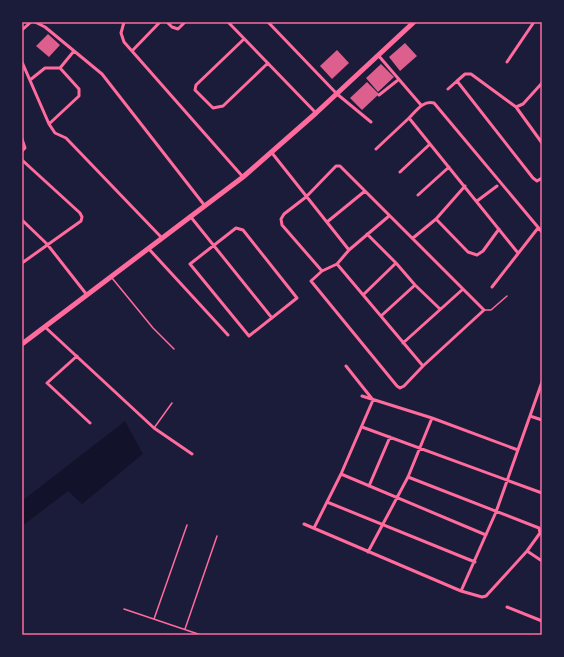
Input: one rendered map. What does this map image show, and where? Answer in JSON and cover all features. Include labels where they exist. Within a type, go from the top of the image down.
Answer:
[{"type":"main road","points":[[23,341],[45,327],[243,177],[337,94],[414,22]]},
{"type":"street","points":[[22,30],[30,22]]},
{"type":"street","points":[[35,22],[45,27],[102,74],[204,206]]},
{"type":"street","points":[[124,22],[121,33],[124,42],[243,177]]},
{"type":"street","points":[[132,51],[160,22]]},
{"type":"street","points":[[167,22],[172,27],[178,29],[185,22]]},
{"type":"street","points":[[228,22],[316,113]]},
{"type":"street","points":[[268,22],[337,94],[371,122]]},
{"type":"street","points":[[507,62],[534,22]]},
{"type":"street","points":[[244,39],[196,85],[195,90],[198,94],[213,108],[223,106],[268,63]]},
{"type":"street","points":[[60,68],[74,51]]},
{"type":"street","points":[[378,55],[421,105]]},
{"type":"street","points":[[22,62],[49,124],[55,133],[66,138],[162,238]]},
{"type":"street","points":[[30,80],[45,68],[60,68],[79,89],[79,96],[49,124]]},
{"type":"street","points":[[448,89],[465,74],[471,74],[516,107],[542,143]]},
{"type":"street","points":[[379,95],[398,80]]},
{"type":"street","points":[[457,81],[533,178],[537,181],[542,178]]},
{"type":"street","points":[[516,107],[523,104],[542,83]]},
{"type":"street","points":[[376,149],[421,105],[430,102],[434,103],[542,232]]},
{"type":"street","points":[[409,118],[518,253]]},
{"type":"street","points":[[22,139],[25,148],[22,151]]},
{"type":"street","points":[[400,172],[430,144]]},
{"type":"street","points":[[272,152],[349,250]]},
{"type":"street","points":[[22,160],[80,213],[82,217],[81,221],[22,263]]},
{"type":"street","points":[[322,271],[282,224],[281,219],[284,214],[306,197],[336,166],[340,166],[484,310],[423,366],[404,386],[400,388],[397,386],[311,281],[322,271],[337,264],[349,250],[389,216]]},
{"type":"street","points":[[418,195],[449,167]]},
{"type":"street","points":[[413,238],[436,219],[464,186]]},
{"type":"street","points":[[476,201],[497,186]]},
{"type":"street","points":[[327,222],[365,191]]},
{"type":"street","points":[[190,216],[272,318]]},
{"type":"street","points":[[436,219],[468,252],[477,255],[483,251],[499,229]]},
{"type":"street","points":[[22,220],[47,244],[87,295]]},
{"type":"street","points":[[236,228],[240,228],[297,298],[252,334],[247,334],[190,267],[191,262],[215,246],[236,228]]},
{"type":"street","points":[[492,287],[538,228]]},
{"type":"street","points":[[368,234],[415,285],[440,309]]},
{"type":"street","points":[[148,248],[228,335]]},
{"type":"street","points":[[337,264],[423,366]]},
{"type":"street","points":[[363,295],[396,264]]},
{"type":"street","points":[[381,316],[415,285]]},
{"type":"street","points":[[403,342],[463,289]]},
{"type":"street","points":[[45,327],[154,428],[192,454]]},
{"type":"street","points":[[77,356],[47,382],[90,423]]},
{"type":"street","points":[[346,366],[373,400]]},
{"type":"street","points":[[461,591],[496,512],[542,382]]},
{"type":"street","points":[[362,396],[432,418],[518,450]]},
{"type":"street","points":[[314,528],[341,474],[373,400]]},
{"type":"street","points":[[530,416],[542,420]]},
{"type":"street","points":[[368,552],[408,477],[432,418]]},
{"type":"street","points":[[362,427],[542,493]]},
{"type":"street","points":[[369,486],[390,438]]},
{"type":"street","points":[[341,474],[486,535]]},
{"type":"street","points":[[304,524],[461,591],[482,597],[486,596],[527,551],[540,533],[539,528],[408,477]]},
{"type":"street","points":[[327,502],[475,562]]},
{"type":"street","points":[[527,551],[542,561]]},
{"type":"street","points":[[507,607],[542,621]]},
{"type":"lane","points":[[112,277],[153,328],[174,349]]},
{"type":"lane","points":[[484,310],[490,310],[507,296]]},
{"type":"lane","points":[[154,428],[172,403]]},
{"type":"lane","points":[[154,619],[187,525]]},
{"type":"lane","points":[[185,629],[217,536]]},
{"type":"lane","points":[[124,609],[201,635]]},
{"type":"shaded area","points":[[125,421],[143,454],[82,504],[68,491],[22,526],[22,501]]},
{"type":"building","points":[[48,34],[60,45],[49,57],[36,46]]},
{"type":"building","points":[[405,43],[417,56],[400,71],[389,57]]},
{"type":"building","points":[[337,50],[349,63],[332,79],[320,66]]},
{"type":"building","points":[[381,64],[394,77],[378,92],[366,78]]},
{"type":"building","points":[[367,82],[379,94],[362,110],[350,98]]}]
